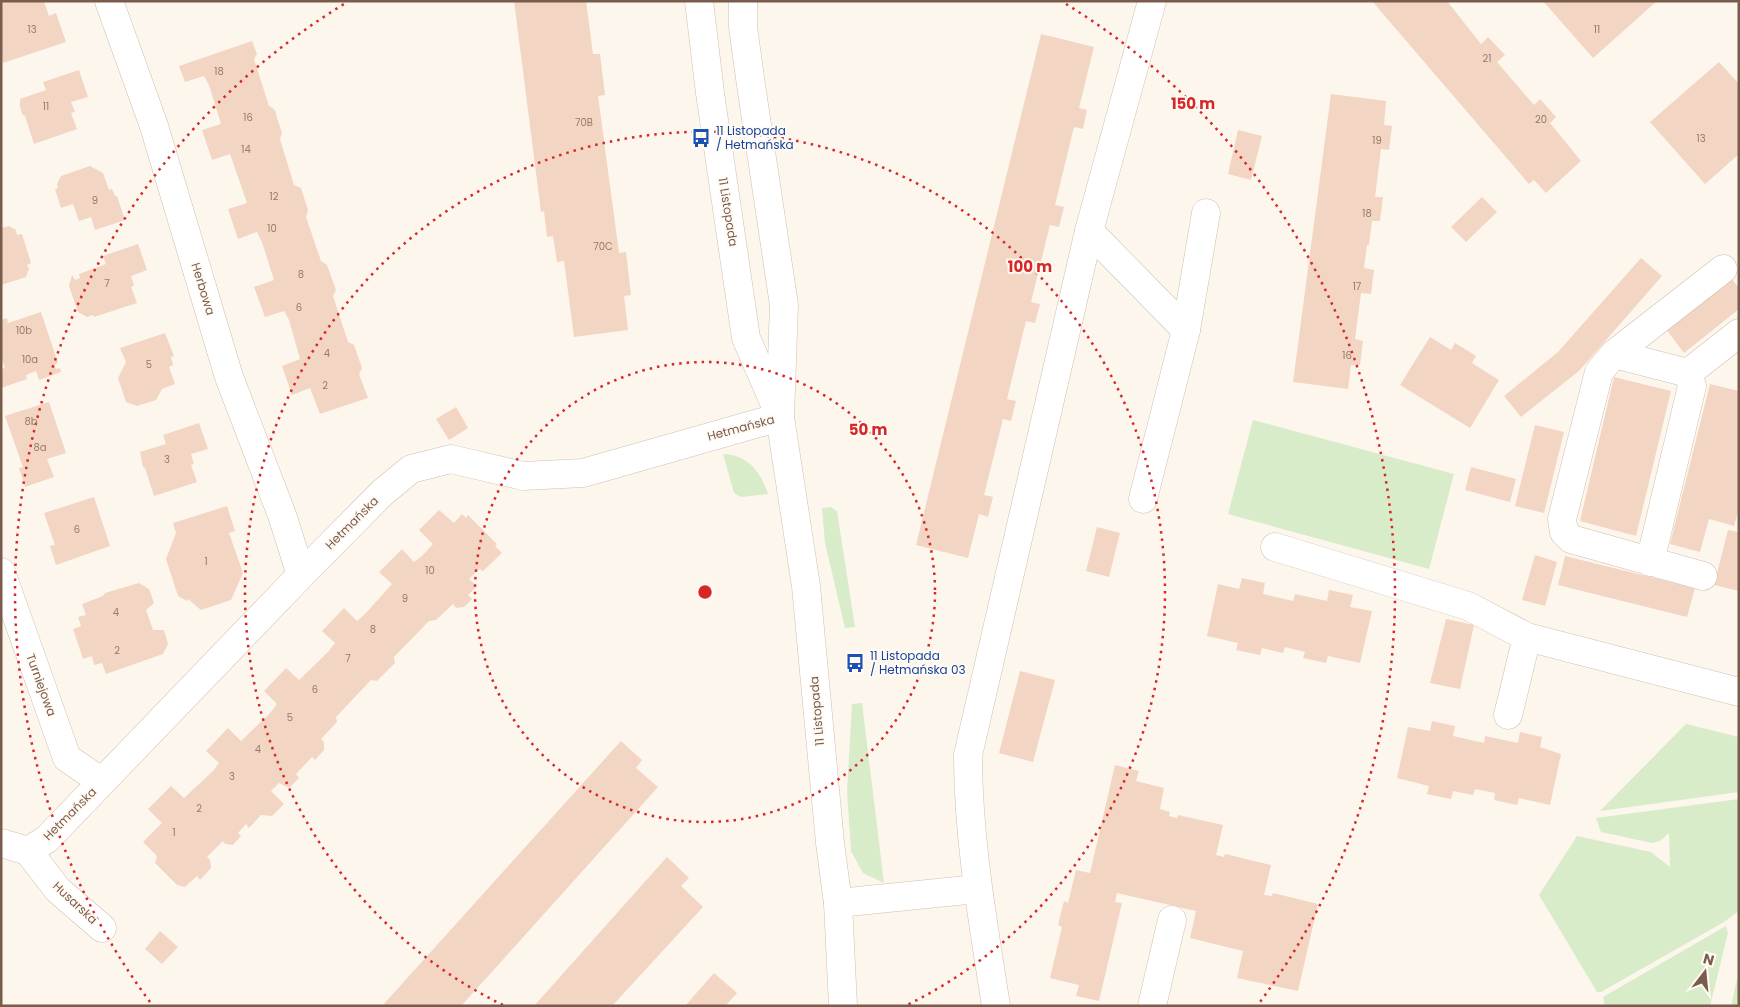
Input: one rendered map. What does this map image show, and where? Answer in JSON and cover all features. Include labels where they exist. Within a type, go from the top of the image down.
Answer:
[{"type":"street","name":"Herbowa","points":[[109,1],[154,126],[229,377],[282,515],[300,575]]},
{"type":"street","name":"11 Listopada","points":[[699,1],[710,93],[746,338],[780,417]]},
{"type":"street","name":"11 Listopada","points":[[743,1],[743,27],[748,66],[784,305],[780,417],[806,586],[829,834],[838,903],[843,1006]]},
{"type":"street","points":[[996,1006],[977,889],[968,802],[968,754],[1089,231],[1152,1]]},
{"type":"street","points":[[1143,499],[1186,330],[1206,213]]},
{"type":"street","points":[[1089,231],[1186,330]]},
{"type":"street","points":[[1703,576],[1571,539],[1564,532],[1562,519],[1599,372],[1614,354],[1724,269]]},
{"type":"street","points":[[1688,373],[1738,336]]},
{"type":"street","points":[[1614,354],[1688,373]]},
{"type":"street","points":[[1650,562],[1692,386],[1688,373]]},
{"type":"street","name":"Hetmańska","points":[[28,850],[47,838],[300,575],[382,493],[411,469],[451,458],[523,476],[583,474],[780,417]]},
{"type":"street","points":[[1275,547],[1468,606],[1527,637],[1739,692]]},
{"type":"street","name":"Turniejowa","points":[[1,572],[67,758],[102,782]]},
{"type":"street","points":[[1508,715],[1527,637]]},
{"type":"street","points":[[1,843],[28,850]]},
{"type":"street","name":"Husarska","points":[[28,850],[58,890],[102,928]]},
{"type":"street","points":[[838,903],[977,889]]},
{"type":"street","points":[[1152,1006],[1172,920]]},
{"type":"green space","points":[[1253,420],[1454,474],[1429,569],[1228,514]]},
{"type":"green space","points":[[723,454],[740,458],[752,466],[762,479],[768,494],[741,497],[734,493]]},
{"type":"green space","points":[[831,507],[837,511],[855,627],[845,628],[825,543],[822,508]]},
{"type":"green space","points":[[862,703],[884,883],[863,873],[851,851],[847,791],[852,704]]},
{"type":"green space","points":[[1686,724],[1739,737],[1739,792],[1600,811]]},
{"type":"green space","points":[[1739,799],[1739,911],[1724,922],[1601,992],[1597,992],[1539,895],[1577,836],[1651,852],[1670,867],[1669,833],[1660,841],[1652,843],[1601,832],[1596,818]]},
{"type":"green space","points":[[1726,926],[1728,933],[1710,1006],[1605,1006],[1603,997]]},
{"type":"green space","points":[[1739,971],[1739,1006],[1731,1006]]},
{"type":"building","points":[[1,1],[44,1],[49,16],[56,13],[66,42],[3,63],[1,56]]},
{"type":"building","points":[[514,1],[586,1],[593,54],[600,54],[605,95],[598,96],[619,253],[626,252],[631,295],[624,296],[628,330],[574,337],[564,261],[557,262],[553,236],[547,237],[544,211],[541,212]]},
{"type":"building","points":[[1372,1],[1447,1],[1481,44],[1488,37],[1505,55],[1497,62],[1534,105],[1540,99],[1556,117],[1550,123],[1581,161],[1546,193],[1534,180],[1529,184]]},
{"type":"building","points":[[1543,1],[1657,1],[1593,58]]},
{"type":"building","points":[[1041,34],[1094,47],[1079,108],[1087,110],[1083,129],[1074,127],[1055,205],[1064,207],[1059,227],[1050,225],[1031,302],[1040,304],[1035,323],[1026,321],[1007,399],[1016,401],[1011,421],[1003,419],[984,495],[993,497],[988,517],[979,514],[968,558],[916,545]]},
{"type":"building","points":[[252,41],[257,54],[254,59],[269,106],[275,110],[282,133],[280,139],[294,185],[301,188],[308,210],[306,217],[321,261],[327,265],[336,290],[333,296],[348,342],[354,345],[362,368],[359,374],[368,398],[320,414],[310,388],[292,395],[282,366],[300,359],[289,320],[284,311],[265,317],[254,287],[274,280],[257,232],[238,239],[228,209],[247,203],[230,154],[212,160],[202,130],[221,124],[209,85],[204,76],[185,82],[179,66]]},
{"type":"building","points":[[1719,62],[1739,84],[1739,154],[1705,184],[1650,122]]},
{"type":"building","points":[[79,70],[88,97],[71,102],[75,112],[71,113],[77,129],[34,144],[25,116],[22,114],[20,99],[46,90],[43,82]]},
{"type":"building","points":[[1331,94],[1386,101],[1384,125],[1392,126],[1389,150],[1381,149],[1375,197],[1383,197],[1380,221],[1372,221],[1369,245],[1367,245],[1364,268],[1374,270],[1371,294],[1361,293],[1355,339],[1363,341],[1360,365],[1351,365],[1348,389],[1293,382]]},
{"type":"building","points":[[1238,130],[1262,136],[1251,180],[1228,174]]},
{"type":"building","points":[[90,166],[103,173],[109,190],[112,189],[115,196],[117,196],[125,220],[95,230],[91,217],[79,221],[73,204],[61,208],[55,189],[58,188],[57,184],[61,176]]},
{"type":"building","points":[[1482,197],[1497,212],[1466,242],[1451,227]]},
{"type":"building","points":[[9,226],[16,230],[17,235],[22,234],[31,263],[27,265],[29,269],[26,277],[1,285],[1,228]]},
{"type":"building","points":[[138,244],[147,270],[131,276],[134,286],[131,287],[137,303],[94,317],[93,315],[87,317],[78,312],[69,286],[72,275],[75,280],[80,278],[79,274],[106,264],[103,256]]},
{"type":"building","points":[[1641,258],[1662,276],[1579,371],[1521,417],[1504,396],[1558,352]]},
{"type":"building","points":[[1731,278],[1739,288],[1739,309],[1684,353],[1666,329]]},
{"type":"building","points":[[41,312],[58,363],[54,365],[56,369],[60,368],[61,372],[39,380],[36,371],[26,375],[27,379],[1,388],[1,369],[5,368],[1,356],[1,320],[7,318],[8,323]]},
{"type":"building","points":[[165,333],[174,356],[171,357],[173,365],[169,367],[175,384],[162,389],[156,400],[137,406],[126,402],[118,378],[126,362],[120,348]]},
{"type":"building","points":[[1430,337],[1451,350],[1455,343],[1476,356],[1472,363],[1499,380],[1470,428],[1400,385]]},
{"type":"building","points":[[1614,377],[1671,391],[1636,536],[1580,521]]},
{"type":"building","points":[[1710,384],[1739,391],[1739,508],[1734,526],[1709,519],[1700,552],[1670,544]]},
{"type":"building","points":[[49,402],[66,453],[47,459],[54,477],[25,487],[19,468],[23,467],[5,416]]},
{"type":"building","points":[[456,407],[468,428],[449,440],[436,419]]},
{"type":"building","points":[[199,423],[208,449],[191,454],[194,464],[191,465],[197,482],[154,496],[145,468],[143,467],[140,452],[166,444],[163,435]]},
{"type":"building","points":[[1535,425],[1564,432],[1544,513],[1515,506]]},
{"type":"building","points":[[1471,467],[1516,479],[1510,502],[1465,490]]},
{"type":"building","points":[[94,497],[110,546],[56,565],[50,546],[55,545],[44,513]]},
{"type":"building","points":[[227,506],[235,531],[229,533],[243,573],[231,600],[201,610],[188,599],[187,601],[178,596],[166,559],[176,533],[173,523]]},
{"type":"building","points":[[439,510],[454,523],[462,514],[466,518],[468,515],[497,544],[495,546],[502,553],[483,571],[479,569],[469,579],[477,586],[468,595],[472,599],[464,607],[456,608],[453,604],[436,620],[429,621],[394,657],[395,663],[377,681],[371,680],[336,717],[337,722],[321,739],[324,742],[324,750],[315,760],[312,757],[296,774],[299,778],[289,788],[279,783],[271,791],[284,804],[272,816],[261,815],[249,828],[246,824],[238,833],[241,836],[233,845],[225,844],[223,841],[207,857],[210,860],[211,868],[200,880],[197,876],[185,887],[177,885],[155,863],[157,856],[143,842],[162,823],[148,809],[171,786],[184,798],[213,771],[219,763],[206,751],[228,728],[241,741],[271,712],[277,704],[264,691],[286,668],[299,680],[328,652],[335,643],[322,631],[344,608],[357,621],[365,614],[392,584],[379,572],[402,549],[414,562],[422,556],[433,544],[419,530]]},
{"type":"building","points":[[1097,527],[1120,533],[1109,577],[1086,571]]},
{"type":"building","points":[[1728,530],[1739,532],[1739,591],[1714,585]]},
{"type":"building","points":[[1535,555],[1557,562],[1545,606],[1522,600]]},
{"type":"building","points":[[1565,556],[1695,588],[1687,617],[1558,585]]},
{"type":"building","points":[[1242,578],[1265,583],[1263,594],[1293,601],[1295,594],[1327,601],[1329,590],[1353,595],[1350,607],[1372,611],[1360,663],[1328,656],[1326,663],[1303,658],[1305,652],[1285,647],[1283,653],[1262,648],[1260,655],[1236,650],[1238,643],[1207,636],[1218,584],[1239,589]]},
{"type":"building","points":[[139,583],[149,589],[154,603],[146,610],[153,630],[164,630],[168,644],[163,654],[106,674],[102,663],[94,665],[92,656],[83,659],[73,629],[81,626],[78,617],[86,615],[82,604],[103,596],[105,593]]},
{"type":"building","points":[[1446,619],[1474,625],[1460,689],[1430,683]]},
{"type":"building","points":[[1020,671],[1055,680],[1033,762],[999,753]]},
{"type":"building","points":[[1432,721],[1455,726],[1453,736],[1484,743],[1485,736],[1518,743],[1520,732],[1542,737],[1540,747],[1561,754],[1550,805],[1519,798],[1517,805],[1494,800],[1495,793],[1475,789],[1473,795],[1453,791],[1451,799],[1427,794],[1429,786],[1397,778],[1408,727],[1430,731]]},
{"type":"building","points":[[621,741],[642,760],[636,768],[658,787],[490,974],[461,1006],[382,1006]]},
{"type":"building","points":[[1115,765],[1139,771],[1136,781],[1164,788],[1160,809],[1170,812],[1169,816],[1177,818],[1178,815],[1223,825],[1216,855],[1224,857],[1225,854],[1271,865],[1264,895],[1272,896],[1273,893],[1318,904],[1298,991],[1237,978],[1243,951],[1190,938],[1196,911],[1117,893],[1115,902],[1122,903],[1099,1001],[1076,996],[1079,985],[1050,978],[1062,927],[1058,925],[1064,901],[1068,903],[1076,870],[1090,873]]},
{"type":"building","points":[[667,857],[689,878],[681,886],[703,907],[612,1006],[534,1006]]},
{"type":"building","points":[[160,931],[178,947],[162,964],[145,949]]},
{"type":"building","points":[[714,973],[737,993],[727,1004],[729,1006],[685,1006]]},
{"type":"place","name":"11 Listopada / Hetmańska","points":[[701,138]]},
{"type":"place","name":"11 Listopada / Hetmańska 03","points":[[855,663]]}]
